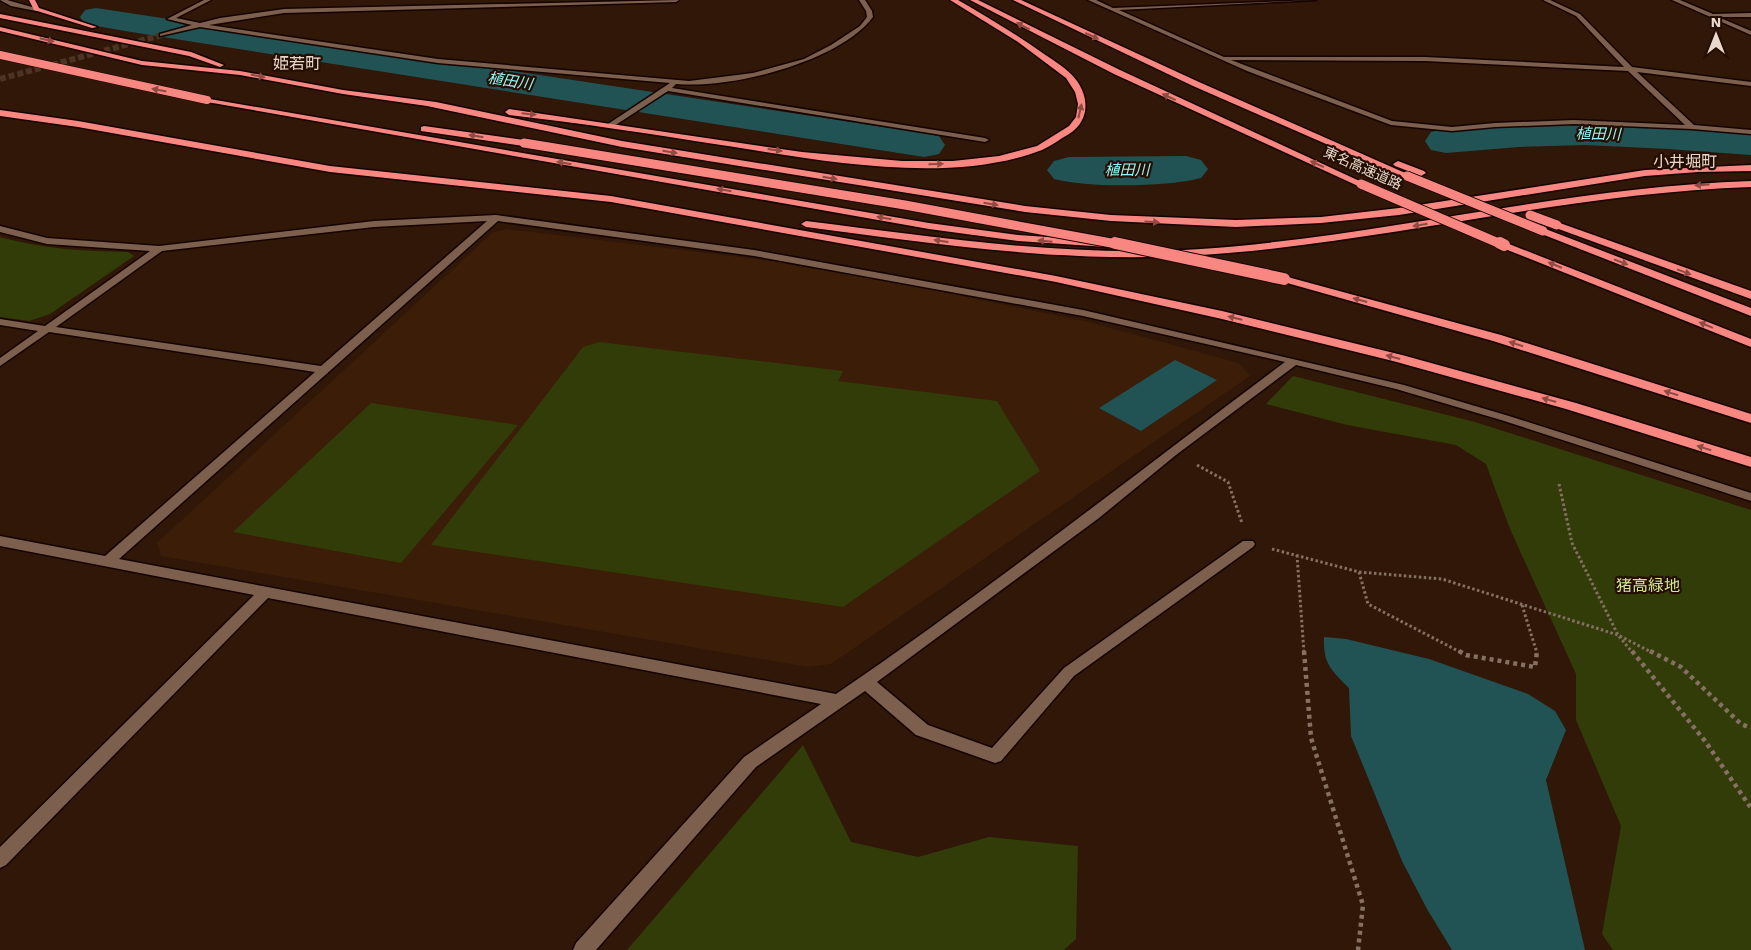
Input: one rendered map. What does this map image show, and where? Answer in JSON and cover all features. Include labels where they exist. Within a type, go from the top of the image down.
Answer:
[{"type":"highway","points":[[32,0],[36,9],[166,49]]},
{"type":"highway","points":[[0,29],[142,63],[240,73],[343,92],[428,104],[545,116],[833,158],[918,164],[980,161],[1008,157],[1048,144],[1075,126],[1083,107],[1078,88],[1072,79],[1028,45],[953,0]]},
{"type":"highway","name":"東名高速道路","points":[[973,0],[1049,39],[1233,127],[1361,184],[1504,245],[1751,343]]},
{"type":"highway","name":"東名高速道路","points":[[1016,0],[1196,84],[1407,176],[1751,312]]},
{"type":"highway","points":[[0,16],[191,54],[240,73]]},
{"type":"highway","points":[[0,55],[207,100],[995,236],[1046,241],[1148,245],[1254,243],[1338,237]]},
{"type":"highway","points":[[1196,84],[1556,225],[1751,296]]},
{"type":"highway","points":[[207,100],[524,144],[1023,225],[1152,250],[1284,279],[1497,338],[1751,419]]},
{"type":"highway","points":[[428,104],[622,144],[1025,209],[1094,218],[1166,223],[1250,224],[1355,216],[1440,206],[1645,173],[1751,168]]},
{"type":"highway","points":[[0,113],[86,125],[330,169],[611,199],[1059,254],[1102,255],[1198,252],[1338,237],[1625,192],[1689,186],[1751,184]]},
{"type":"highway","points":[[611,199],[934,256],[1222,315],[1478,380],[1751,462]]},
{"type":"street","points":[[3,0],[14,5],[36,9]]},
{"type":"street","points":[[208,0],[170,19],[438,61],[675,83],[754,76],[806,60],[833,46],[862,27],[870,18],[869,11],[862,0]]},
{"type":"street","points":[[162,35],[238,17],[309,9],[676,0]]},
{"type":"street","points":[[1091,0],[1221,58],[1391,122],[1452,129],[1495,125],[1574,122],[1692,126],[1751,132]]},
{"type":"street","points":[[1255,0],[1264,2]]},
{"type":"street","points":[[1112,10],[1313,0]]},
{"type":"street","points":[[1546,0],[1578,15],[1630,69],[1692,126]]},
{"type":"street","points":[[1675,0],[1751,33]]},
{"type":"street","points":[[1712,15],[1751,15]]},
{"type":"street","points":[[1221,58],[1425,59],[1630,69],[1751,84]]},
{"type":"street","points":[[612,126],[675,83]]},
{"type":"street","points":[[666,89],[985,140]]},
{"type":"street","points":[[108,561],[496,218]]},
{"type":"street","points":[[0,229],[48,241],[96,246],[159,249],[374,224],[496,218],[754,253],[1083,313],[1294,361],[1400,387],[1505,418],[1751,496]]},
{"type":"street","points":[[0,363],[159,249]]},
{"type":"street","points":[[0,322],[324,370]]},
{"type":"street","points":[[583,950],[750,762],[866,682],[1094,515],[1172,452],[1294,361]]},
{"type":"street","points":[[0,541],[837,701]]},
{"type":"street","points":[[866,682],[922,730],[995,756],[1069,672],[1248,544]]},
{"type":"street","points":[[0,859],[265,592]]},
{"type":"path","points":[[1172,452],[1228,482],[1248,544],[1359,572],[1442,579],[1618,635],[1681,667],[1741,724],[1751,728]]},
{"type":"path","points":[[1559,484],[1572,543],[1618,635],[1704,741],[1751,808]]},
{"type":"path","points":[[1297,555],[1311,738],[1363,905],[1358,950]]},
{"type":"path","points":[[1359,572],[1368,604],[1466,655],[1535,667],[1537,651],[1522,604]]},
{"type":"shaded area","points":[[507,229],[757,259],[904,284],[1089,322],[1239,363],[1250,376],[831,664],[808,667],[161,556],[157,543],[493,232]]},
{"type":"green space","points":[[0,237],[63,249],[128,252],[134,256],[50,314],[29,321],[0,317]]},
{"type":"green space","points":[[599,342],[843,371],[838,381],[997,401],[1040,471],[843,607],[431,545],[583,347]]},
{"type":"green space","name":"猪高緑地","points":[[1293,376],[1475,422],[1751,510],[1751,950],[1613,950],[1602,934],[1621,826],[1576,720],[1576,674],[1510,529],[1486,464],[1456,445],[1347,425],[1266,404]]},
{"type":"green space","points":[[371,403],[518,425],[401,563],[233,532]]},
{"type":"green space","points":[[803,745],[851,842],[918,857],[989,837],[1078,846],[1076,939],[1064,950],[627,950]]},
{"type":"water","points":[[1175,360],[1217,380],[1141,431],[1099,408]]},
{"type":"water","points":[[1324,637],[1346,639],[1429,659],[1528,694],[1555,711],[1566,730],[1546,780],[1585,950],[1452,950],[1427,909],[1402,861],[1351,736],[1349,688],[1329,666],[1325,654]]},
{"type":"waterway","name":"植田川","points":[[96,17],[924,145]]},
{"type":"waterway","name":"植田川","points":[[1446,141],[1519,135],[1585,133],[1668,136],[1751,143]]},
{"type":"waterway","name":"植田川","points":[[1069,170],[1128,171],[1186,169]]},
{"type":"tunnel","points":[[0,79],[162,35]]},
{"type":"district","name":"姫若町","points":[[297,63]]},
{"type":"district","name":"小井堀町","points":[[1685,161]]}]
